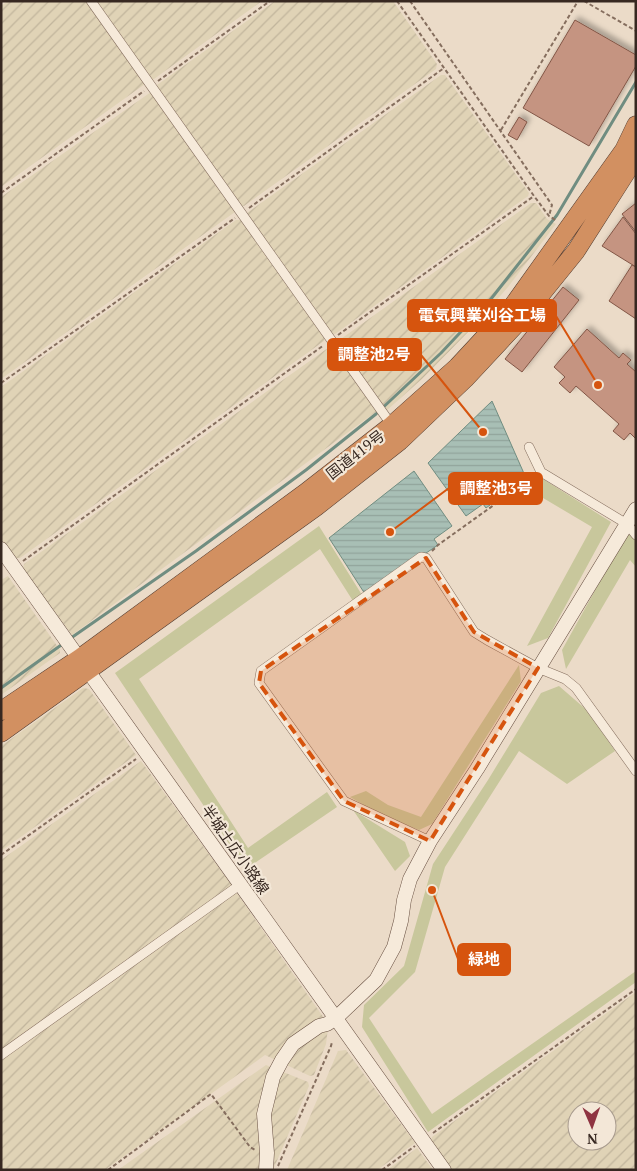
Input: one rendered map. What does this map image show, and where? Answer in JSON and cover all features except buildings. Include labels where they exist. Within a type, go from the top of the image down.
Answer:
[{"type":"highway","name":"国道419号","points":[[1,711],[76,652],[306,493],[392,425],[457,368],[509,311],[624,150],[636,125]]},
{"type":"highway","name":"国道419号","points":[[1,733],[76,652],[316,507],[400,441],[465,379],[527,312],[576,251],[636,157]]},
{"type":"street","points":[[91,1],[240,214],[392,425],[400,441]]},
{"type":"street","points":[[529,447],[541,472],[627,524],[636,536]]},
{"type":"street","points":[[267,1163],[264,1114],[273,1077],[282,1060],[293,1044],[319,1026],[327,1024],[336,1018],[376,980],[394,947],[410,880],[430,841],[636,509]]},
{"type":"street","name":"半城土広小路線","points":[[1,549],[444,1170]]},
{"type":"street","points":[[430,841],[344,801],[259,683],[261,671],[421,557],[426,558],[474,632],[538,668],[565,679],[576,688],[636,771]]},
{"type":"street","points":[[1,1055],[241,884]]},
{"type":"path","points":[[1,193],[270,1]]},
{"type":"path","points":[[397,1],[534,196],[549,216],[559,223]]},
{"type":"path","points":[[410,1],[552,205],[549,216]]},
{"type":"path","points":[[501,130],[578,1]]},
{"type":"path","points":[[584,1],[636,31]]},
{"type":"path","points":[[1,383],[444,68]]},
{"type":"path","points":[[14,567],[534,196]]},
{"type":"path","points":[[426,558],[438,545],[541,472]]},
{"type":"path","points":[[1,855],[146,752]]},
{"type":"path","points":[[382,1170],[636,988]]},
{"type":"path","points":[[277,1170],[332,1042]]},
{"type":"path","points":[[108,1170],[211,1094],[250,1147],[267,1163]]},
{"type":"highlighted area","points":[[426,558],[474,632],[538,668],[430,841],[344,801],[259,683],[261,671]]},
{"type":"shaded area","points":[[8,1],[86,1],[145,84],[1,187],[1,6]]},
{"type":"shaded area","points":[[94,1],[262,1],[154,79],[149,79]]},
{"type":"shaded area","points":[[275,1],[393,1],[437,64],[436,69],[244,206],[238,206],[156,89],[157,85]]},
{"type":"shaded area","points":[[441,75],[445,75],[529,193],[528,196],[335,334],[330,334],[246,217],[247,213]]},
{"type":"shaded area","points":[[151,92],[235,212],[1,379],[1,197]]},
{"type":"shaded area","points":[[531,203],[536,203],[547,219],[556,224],[508,287],[476,324],[422,379],[386,411],[337,345],[338,341]]},
{"type":"shaded area","points":[[236,220],[241,220],[325,337],[324,341],[20,558],[15,558],[1,539],[1,387]]},
{"type":"shaded area","points":[[328,348],[332,348],[377,411],[72,635],[23,569],[24,564]]},
{"type":"shaded area","points":[[492,401],[526,478],[486,508],[483,504],[466,516],[428,463]]},
{"type":"shaded area","points":[[414,471],[452,526],[434,539],[438,545],[365,594],[329,538]]},
{"type":"shaded area","points":[[8,576],[60,650],[60,653],[1,695],[1,580]]},
{"type":"shaded area","points":[[83,688],[89,689],[136,755],[1,851],[1,746]]},
{"type":"shaded area","points":[[141,761],[233,887],[1,1052],[1,860]]},
{"type":"shaded area","points":[[236,892],[326,1021],[328,1028],[326,1044],[314,1075],[310,1076],[265,1055],[105,1170],[1,1170],[1,1060]]},
{"type":"shaded area","points":[[636,992],[636,1170],[450,1170],[431,1142],[432,1137]]},
{"type":"shaded area","points":[[346,1050],[415,1143],[377,1170],[287,1170],[338,1051]]},
{"type":"shaded area","points":[[266,1065],[308,1082],[309,1086],[273,1170],[118,1170]]},
{"type":"shaded area","points":[[417,1148],[433,1170],[387,1170]]},
{"type":"green space","points":[[543,479],[611,522],[548,638],[527,646],[592,527],[533,492]]},
{"type":"green space","points":[[319,526],[362,595],[353,601],[320,549],[139,679],[248,848],[327,792],[337,807],[246,869],[115,673]]},
{"type":"green space","points":[[628,531],[636,541],[636,567],[630,560],[566,669],[562,650]]},
{"type":"green space","points":[[519,665],[521,681],[432,824],[419,830],[381,815],[350,797],[366,791],[388,805],[421,817]]},
{"type":"green space","points":[[559,686],[589,712],[615,751],[567,784],[519,751],[445,867],[415,972],[369,1018],[432,1114],[636,971],[636,982],[428,1132],[362,1027],[364,1005],[404,966],[433,864],[488,780],[541,693]]},
{"type":"green space","points":[[353,810],[405,842],[410,856],[395,871]]},
{"type":"waterway","points":[[71,638],[196,551],[306,470],[376,414],[441,353],[487,304],[557,215],[636,82]]},
{"type":"waterway","points":[[1,688],[64,643]]},
{"type":"place","name":"電気興業刈谷工場","points":[[598,385]]},
{"type":"place","name":"調整池2号","points":[[483,432]]},
{"type":"place","name":"調整池3号","points":[[390,532]]},
{"type":"place","name":"緑地","points":[[432,890]]}]
